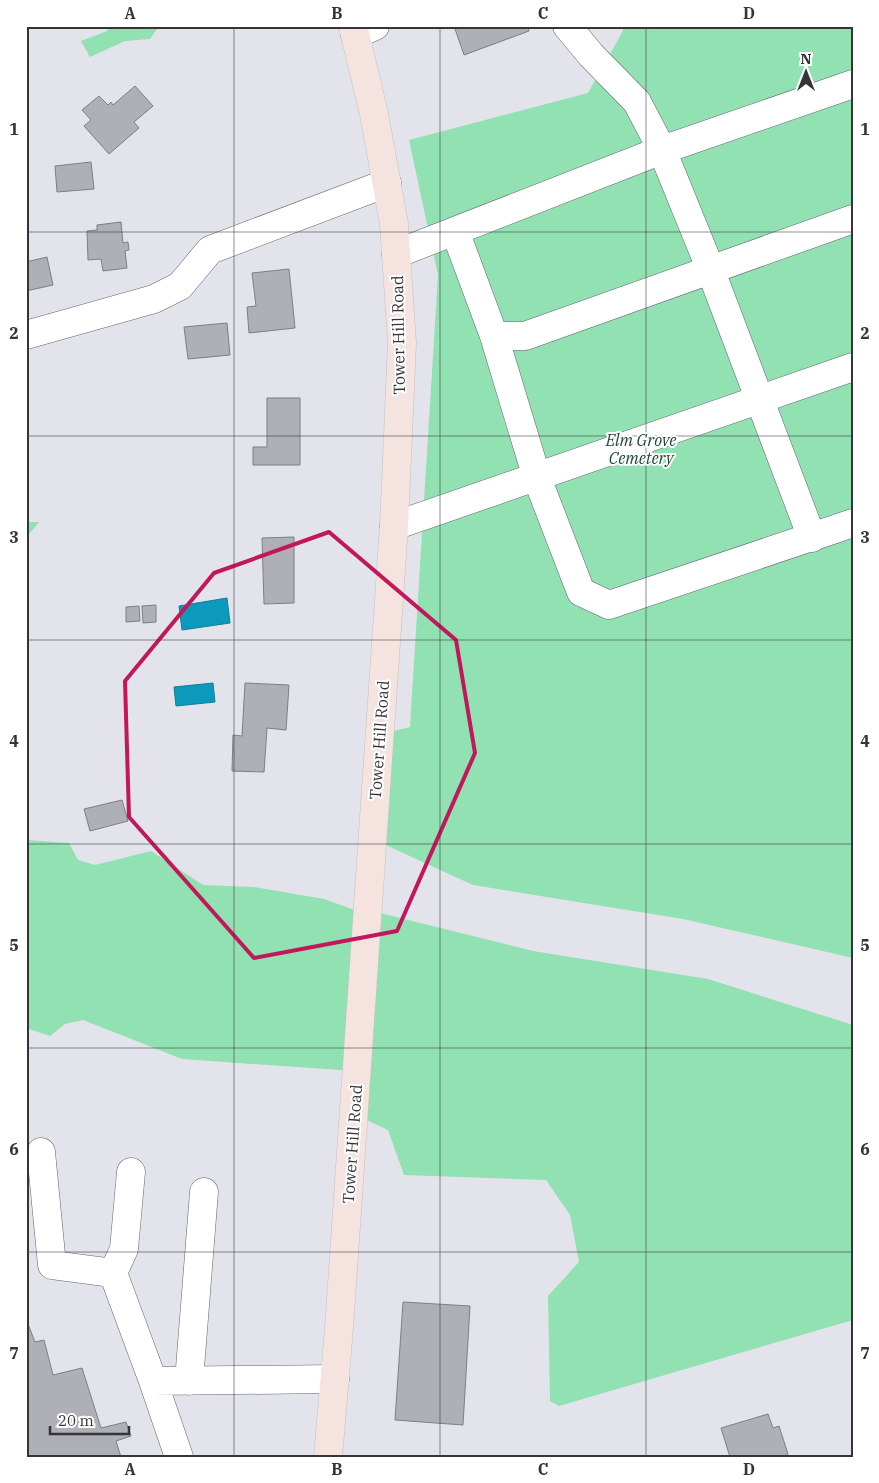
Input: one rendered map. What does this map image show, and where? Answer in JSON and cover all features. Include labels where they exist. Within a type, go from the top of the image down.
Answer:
[{"type":"main road","name":"Tower Hill Road","points":[[328,1457],[394,526],[402,343],[394,224],[361,29]]},
{"type":"lane","points":[[567,26],[591,55],[637,102],[662,150],[711,271],[758,400],[812,538]]},
{"type":"lane","points":[[396,254],[662,150],[853,84]]},
{"type":"lane","points":[[26,336],[154,299],[180,286],[210,250],[387,183]]},
{"type":"lane","points":[[494,336],[525,336],[853,219]]},
{"type":"lane","points":[[455,231],[494,336],[537,478],[581,592],[609,605],[853,523]]},
{"type":"lane","points":[[394,526],[853,367]]},
{"type":"lane","points":[[41,1152],[52,1266],[113,1272]]},
{"type":"lane","points":[[131,1172],[124,1249],[113,1272],[179,1457]]},
{"type":"lane","points":[[189,1381],[204,1192]]},
{"type":"lane","points":[[153,1381],[334,1379]]},
{"type":"highlighted area","points":[[329,532],[456,640],[475,753],[397,931],[254,958],[129,817],[125,681],[214,573]]},
{"type":"green space","points":[[111,26],[159,26],[150,39],[125,41],[90,57],[81,41],[107,31]]},
{"type":"green space","name":"Elm Grove Cemetery","points":[[622,26],[853,26],[853,958],[683,919],[473,885],[377,841],[378,735],[410,727],[438,275],[409,140],[588,93],[623,31]]},
{"type":"green space","points":[[26,522],[39,522],[26,538]]},
{"type":"green space","points":[[26,840],[69,843],[78,860],[95,865],[151,851],[203,885],[254,887],[324,899],[360,912],[368,910],[533,951],[708,979],[853,1025],[853,1320],[559,1406],[550,1401],[548,1296],[579,1262],[570,1215],[546,1180],[404,1175],[388,1130],[354,1114],[354,1071],[182,1059],[83,1020],[65,1024],[50,1036],[26,1028]]},
{"type":"water","points":[[227,598],[230,623],[182,630],[179,606]]},
{"type":"water","points":[[213,683],[215,702],[176,706],[174,687]]},
{"type":"building","points":[[454,26],[527,26],[529,31],[464,55]]},
{"type":"building","points":[[135,86],[153,106],[134,122],[139,128],[109,154],[84,126],[91,120],[82,110],[99,96],[108,105],[111,102],[113,105]]},
{"type":"building","points":[[91,162],[94,189],[57,192],[55,166]]},
{"type":"building","points":[[121,222],[123,243],[128,242],[129,250],[125,251],[127,268],[103,271],[101,259],[88,260],[87,231],[97,230],[97,225]]},
{"type":"building","points":[[47,257],[53,285],[26,291],[26,262]]},
{"type":"building","points":[[289,269],[295,328],[249,333],[247,307],[256,306],[252,273]]},
{"type":"building","points":[[227,323],[230,355],[188,359],[184,327]]},
{"type":"building","points":[[267,398],[300,398],[300,465],[253,465],[253,447],[267,447]]},
{"type":"building","points":[[294,537],[294,603],[264,604],[262,538]]},
{"type":"building","points":[[156,605],[156,622],[143,623],[142,606]]},
{"type":"building","points":[[139,606],[140,621],[126,622],[126,607]]},
{"type":"building","points":[[245,683],[289,685],[286,730],[267,728],[264,772],[232,771],[233,735],[242,736]]},
{"type":"building","points":[[122,800],[128,821],[90,831],[84,809]]},
{"type":"building","points":[[403,1302],[470,1306],[463,1425],[395,1420]]},
{"type":"building","points":[[26,1324],[28,1324],[35,1342],[44,1340],[53,1375],[82,1368],[101,1428],[126,1422],[131,1436],[116,1441],[121,1457],[26,1457]]},
{"type":"building","points":[[768,1414],[773,1428],[779,1426],[788,1454],[782,1457],[730,1457],[721,1428]]}]
